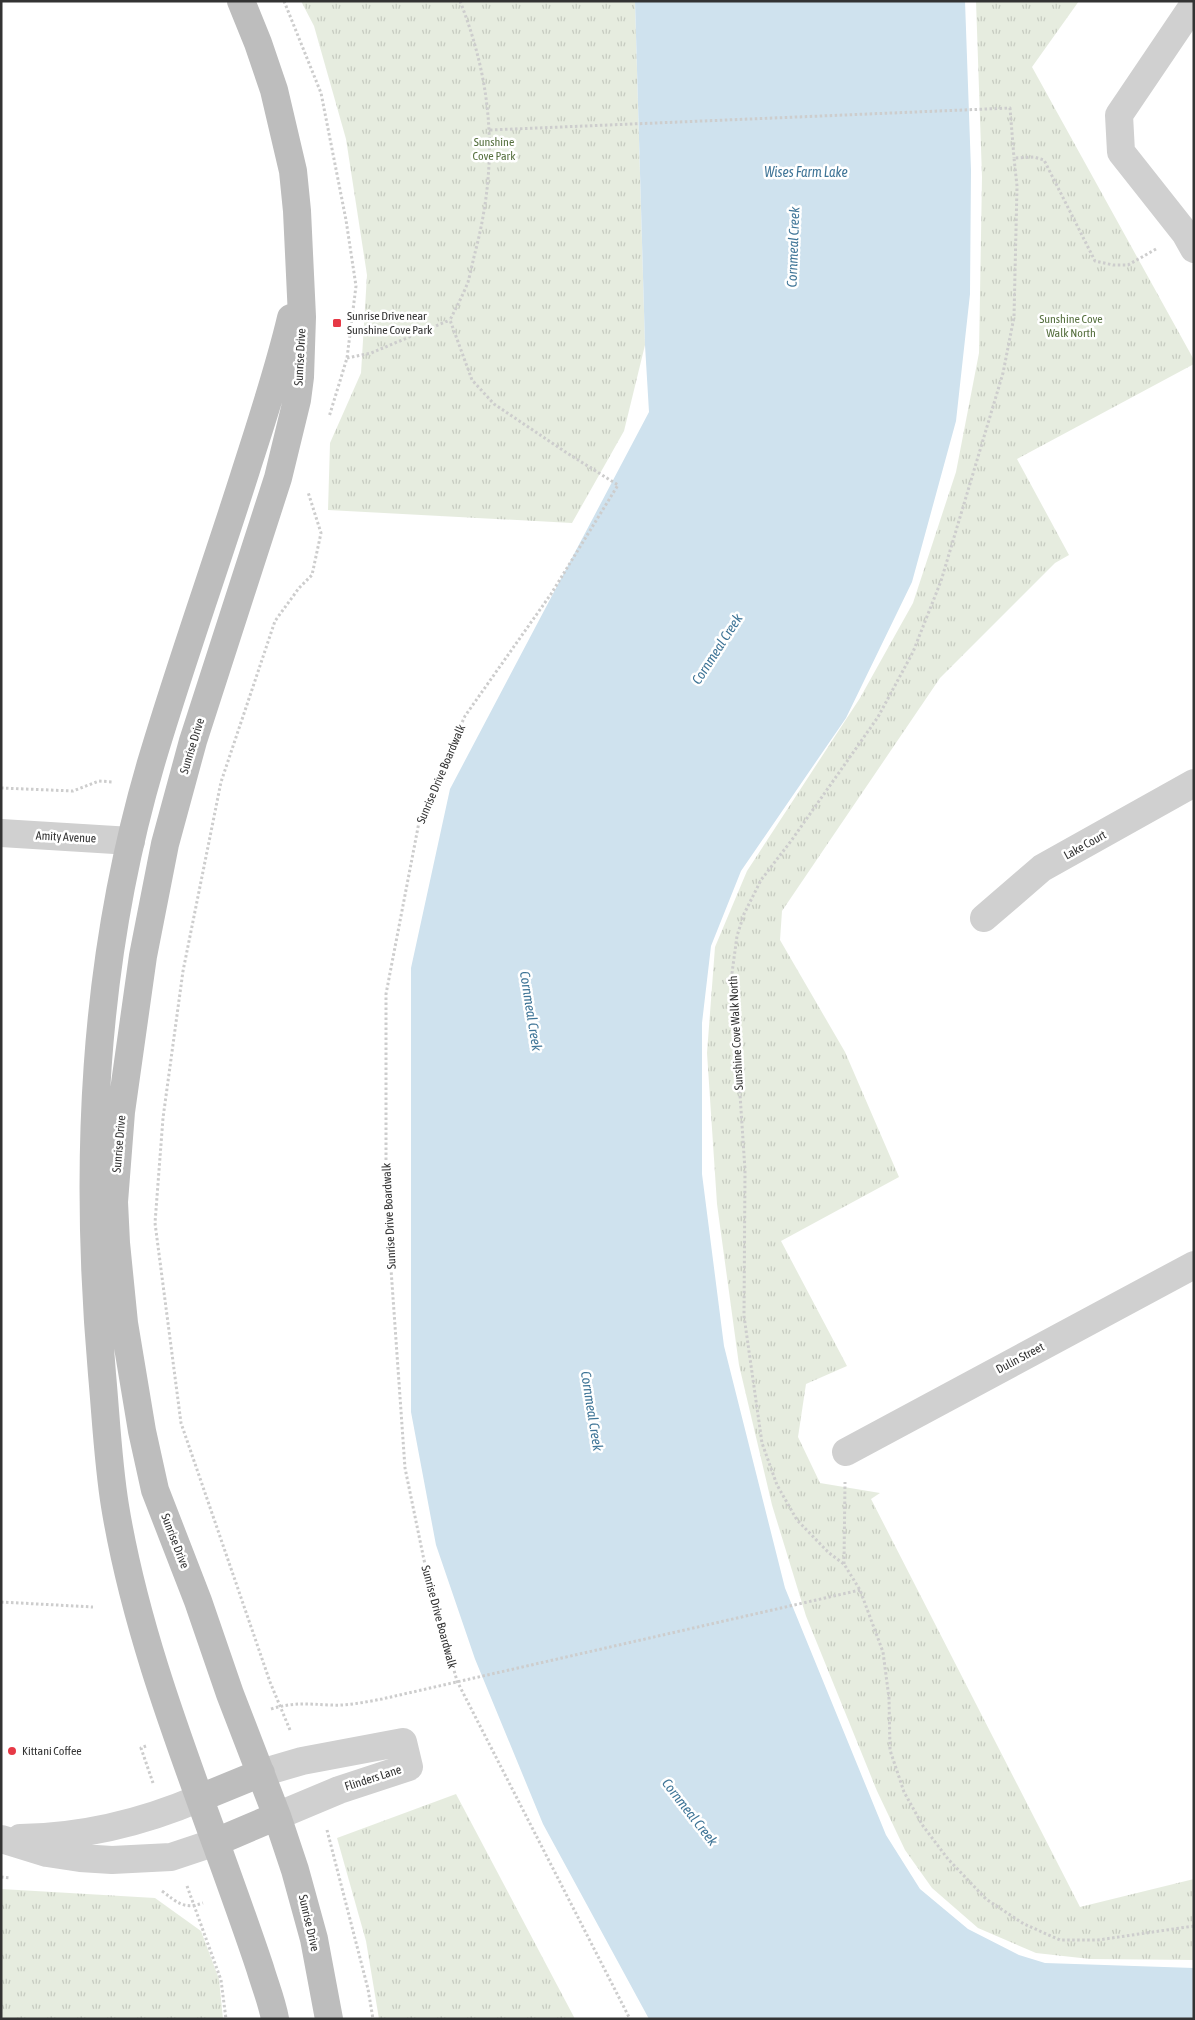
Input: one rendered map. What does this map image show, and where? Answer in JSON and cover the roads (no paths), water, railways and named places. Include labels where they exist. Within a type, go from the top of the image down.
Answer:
[{"type":"street","name":"Sunrise Drive","points":[[241,1],[258,42],[274,90],[292,171],[302,328],[300,377],[290,432],[268,512],[193,741],[165,844],[143,956],[121,1112],[114,1202],[118,1279],[142,1431],[155,1490],[198,1600],[239,1719],[277,1816],[304,1896],[314,1939],[328,2019]]},
{"type":"street","points":[[1190,241],[1122,152],[1119,115],[1194,4]]},
{"type":"street","name":"Sunrise Drive","points":[[275,2019],[244,1918],[178,1736],[146,1636],[127,1566],[115,1505],[100,1341],[94,1261],[93,1152],[100,1026],[114,919],[130,841],[151,764],[280,361],[294,304],[299,259]]},
{"type":"street","points":[[192,639],[225,580],[247,523],[254,517],[268,512]]},
{"type":"street","name":"Lake Court","points":[[984,918],[1042,868],[1194,783]]},
{"type":"street","name":"Amity Avenue","points":[[1,833],[130,841]]},
{"type":"street","points":[[130,841],[165,844]]},
{"type":"street","name":"Dulin Street","points":[[846,1452],[1194,1265]]},
{"type":"street","name":"Flinders Lane","points":[[403,1742],[409,1767],[316,1799],[216,1842],[171,1857],[112,1860],[80,1858],[47,1853],[1,1839],[49,1836],[104,1828],[163,1813],[261,1773],[302,1762],[403,1742]]},
{"type":"water","name":"Wises Farm Lake","points":[[635,1],[965,1],[971,170],[970,294],[956,421],[912,582],[846,718],[741,871],[711,946],[702,1023],[702,1174],[724,1346],[785,1588],[886,1835],[920,1889],[968,1929],[1019,1955],[1045,1963],[1194,1968],[1194,2019],[649,2019],[543,1824],[475,1659],[436,1545],[411,1412],[411,968],[450,789],[649,412],[645,345]]},
{"type":"place","name":"Sunrise Drive near Sunshine Cove Park","points":[[337,323]]},
{"type":"place","name":"Kittani Coffee","points":[[12,1751]]},
{"type":"park label","name":"Sunshine Cove Park","points":[[494,149]]},
{"type":"park label","name":"Sunshine Cove Walk North","points":[[1071,326]]},
{"type":"water label","name":"Cornmeal Creek","points":[[793,247]]},
{"type":"water label","name":"Cornmeal Creek","points":[[717,649]]},
{"type":"water label","name":"Cornmeal Creek","points":[[531,1011]]},
{"type":"water label","name":"Cornmeal Creek","points":[[592,1411]]},
{"type":"water label","name":"Cornmeal Creek","points":[[690,1812]]}]
